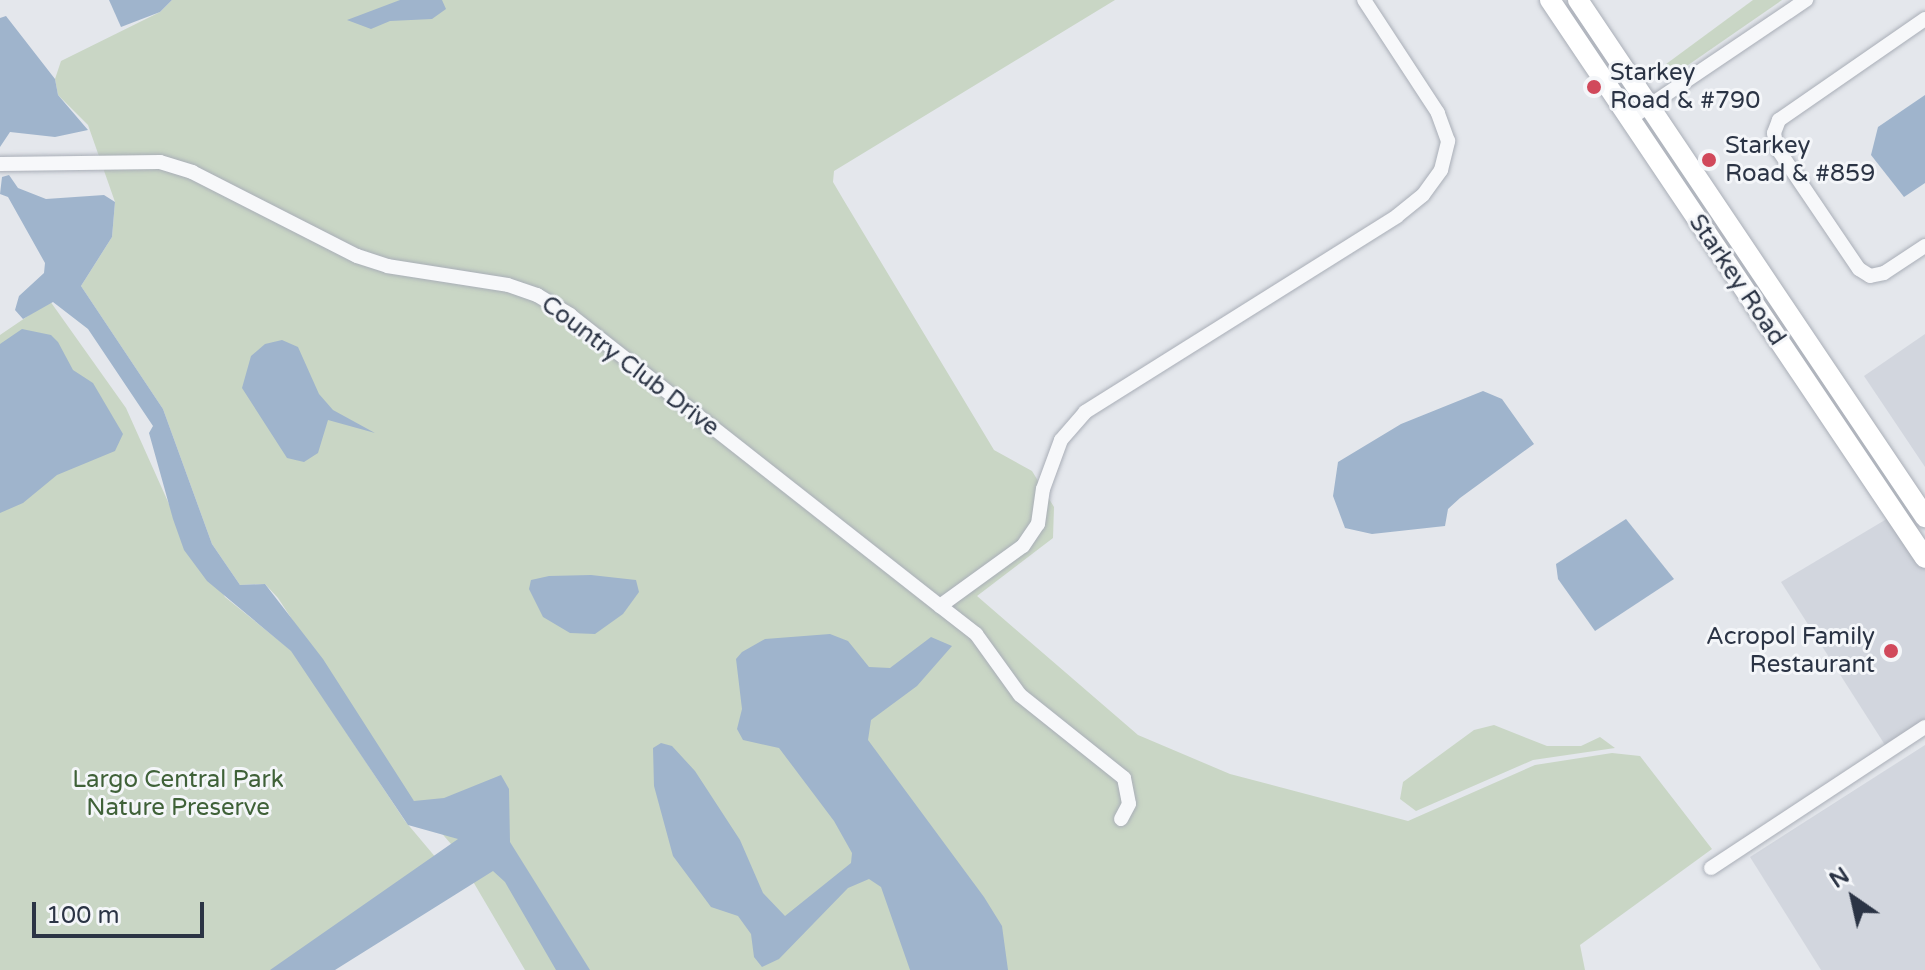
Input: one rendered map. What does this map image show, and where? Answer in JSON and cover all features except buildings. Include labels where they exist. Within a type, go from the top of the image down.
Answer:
[{"type":"main road","name":"Starkey Road","points":[[1550,0],[1925,558]]},
{"type":"main road","name":"Starkey Road","points":[[1578,0],[1925,517]]},
{"type":"street","points":[[940,606],[1023,546],[1038,524],[1043,489],[1061,440],[1085,412],[1397,216],[1423,195],[1441,170],[1448,141],[1438,113],[1364,0]]},
{"type":"street","points":[[1628,120],[1806,0]]},
{"type":"street","points":[[1925,19],[1779,120],[1774,133],[1777,148],[1859,269],[1870,276],[1884,273],[1925,246]]},
{"type":"street","name":"Country Club Drive","points":[[0,164],[160,162],[192,172],[357,256],[387,266],[508,285],[537,295],[570,315],[976,634],[1020,695],[1124,778],[1129,804],[1121,819]]},
{"type":"street","points":[[1711,868],[1925,727]]},
{"type":"shaded area","points":[[1925,334],[1925,467],[1864,376]]},
{"type":"shaded area","points":[[1890,517],[1925,569],[1925,719],[1885,745],[1781,582]]},
{"type":"shaded area","points":[[1925,745],[1925,970],[1821,970],[1750,857]]},
{"type":"green space","points":[[172,0],[1115,0],[834,171],[833,182],[994,450],[1032,471],[1054,507],[1053,538],[977,596],[1138,735],[1230,774],[1408,821],[1535,765],[1612,753],[1640,756],[1712,849],[1580,945],[1585,970],[525,970],[451,844],[406,792],[278,598],[265,584],[240,585],[212,544],[163,409],[81,286],[112,237],[115,202],[88,125],[58,95],[55,79],[61,61],[160,12]]},
{"type":"green space","points":[[1753,0],[1782,0],[1665,81],[1658,70]]},
{"type":"green space","name":"Largo Central Park Nature Preserve","points":[[50,301],[126,408],[169,504],[225,597],[293,652],[405,821],[437,859],[272,970],[0,970],[0,335]]},
{"type":"green space","points":[[1494,725],[1547,746],[1581,746],[1600,737],[1615,748],[1533,760],[1416,811],[1400,799],[1403,782],[1474,730]]},
{"type":"water","points":[[109,0],[172,0],[160,12],[121,27]]},
{"type":"water","points":[[400,0],[442,0],[446,9],[432,19],[390,21],[371,29],[347,20]]},
{"type":"water","points":[[6,16],[55,79],[58,95],[88,130],[55,137],[10,132],[0,147],[0,18]]},
{"type":"water","points":[[1925,95],[1925,183],[1904,197],[1871,155],[1878,127]]},
{"type":"water","points":[[9,175],[18,188],[46,199],[104,195],[115,202],[112,237],[81,286],[163,409],[212,544],[240,585],[265,584],[323,659],[414,801],[444,798],[501,775],[509,789],[510,842],[590,970],[556,970],[505,882],[493,871],[335,970],[270,970],[458,839],[408,825],[291,651],[207,581],[184,550],[149,433],[153,426],[88,329],[53,302],[23,319],[15,310],[19,296],[44,273],[45,263],[8,197],[0,194],[2,177]]},
{"type":"water","points":[[22,329],[51,335],[58,342],[73,370],[93,383],[123,434],[115,451],[57,475],[23,503],[0,513],[0,344]]},
{"type":"water","points":[[282,340],[298,347],[319,394],[333,410],[375,433],[328,420],[318,453],[304,462],[287,458],[242,388],[251,356],[265,344]]},
{"type":"water","points":[[1483,391],[1502,399],[1534,444],[1448,509],[1445,526],[1372,534],[1345,528],[1333,496],[1338,462],[1401,424]]},
{"type":"water","points":[[1626,519],[1674,579],[1595,631],[1558,579],[1556,564]]},
{"type":"water","points":[[591,575],[636,580],[639,592],[623,614],[595,634],[570,633],[543,617],[529,589],[531,580],[549,576]]},
{"type":"water","points":[[830,634],[848,641],[869,667],[890,668],[931,637],[952,646],[917,686],[871,720],[868,740],[1002,926],[1008,970],[910,970],[881,887],[869,879],[848,888],[779,959],[762,967],[754,957],[751,934],[738,916],[711,907],[673,856],[654,786],[653,748],[661,743],[672,746],[695,771],[740,840],[763,893],[785,916],[851,863],[852,853],[834,821],[779,748],[743,740],[737,729],[742,709],[736,659],[742,652],[765,639]]},
{"type":"place","name":"Starkey Road & #790","points":[[1594,87]]},
{"type":"place","name":"Starkey Road & #859","points":[[1709,160]]},
{"type":"place","name":"Acropol Family Restaurant","points":[[1891,651]]}]
